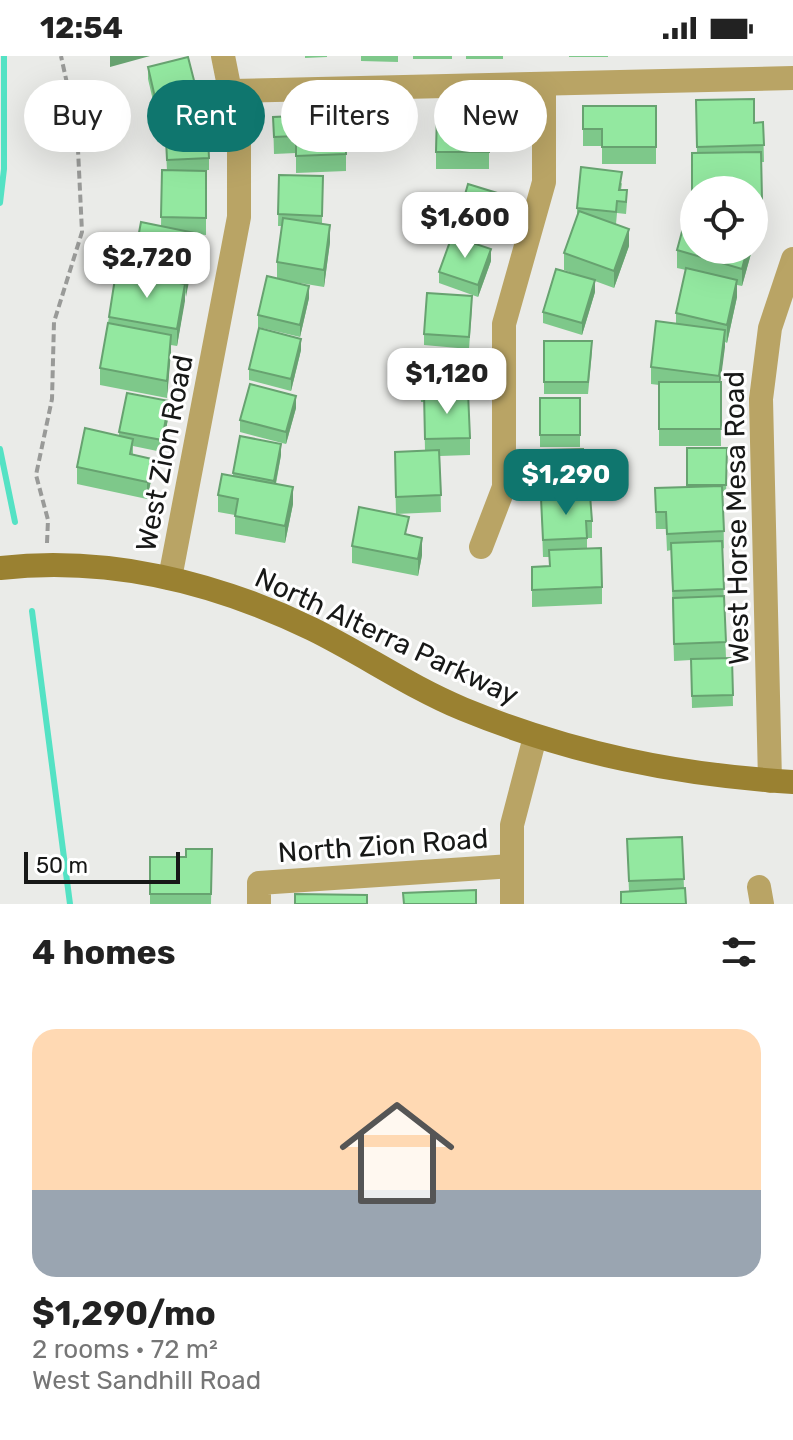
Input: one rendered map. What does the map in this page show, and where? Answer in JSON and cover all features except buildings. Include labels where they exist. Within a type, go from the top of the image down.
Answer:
[{"type":"street","name":"West Zion Road","points":[[223,56],[229,80]]},
{"type":"street","points":[[547,86],[793,78]]},
{"type":"street","points":[[265,90],[434,88]]},
{"type":"street","name":"West Zion Road","points":[[170,578],[239,217],[239,152]]},
{"type":"street","points":[[481,547],[504,487],[504,324],[544,182],[544,152]]},
{"type":"street","name":"West Horse Mesa Road","points":[[782,782],[761,399],[770,328],[793,259]]},
{"type":"street","name":"North Alterra Parkway","points":[[0,568],[90,565],[170,578],[269,610],[422,690],[535,737],[654,768],[782,782]]},
{"type":"street","points":[[512,904],[512,825],[535,737]]},
{"type":"street","name":"North Zion Road","points":[[259,894],[512,866]]},
{"type":"path","points":[[46,565],[48,520],[36,475],[52,399],[54,322],[82,232],[77,129],[61,56]]},
{"type":"waterway","points":[[0,203],[4,169],[4,56]]},
{"type":"waterway","points":[[0,449],[15,522]]},
{"type":"waterway","points":[[32,611],[70,904]]}]
